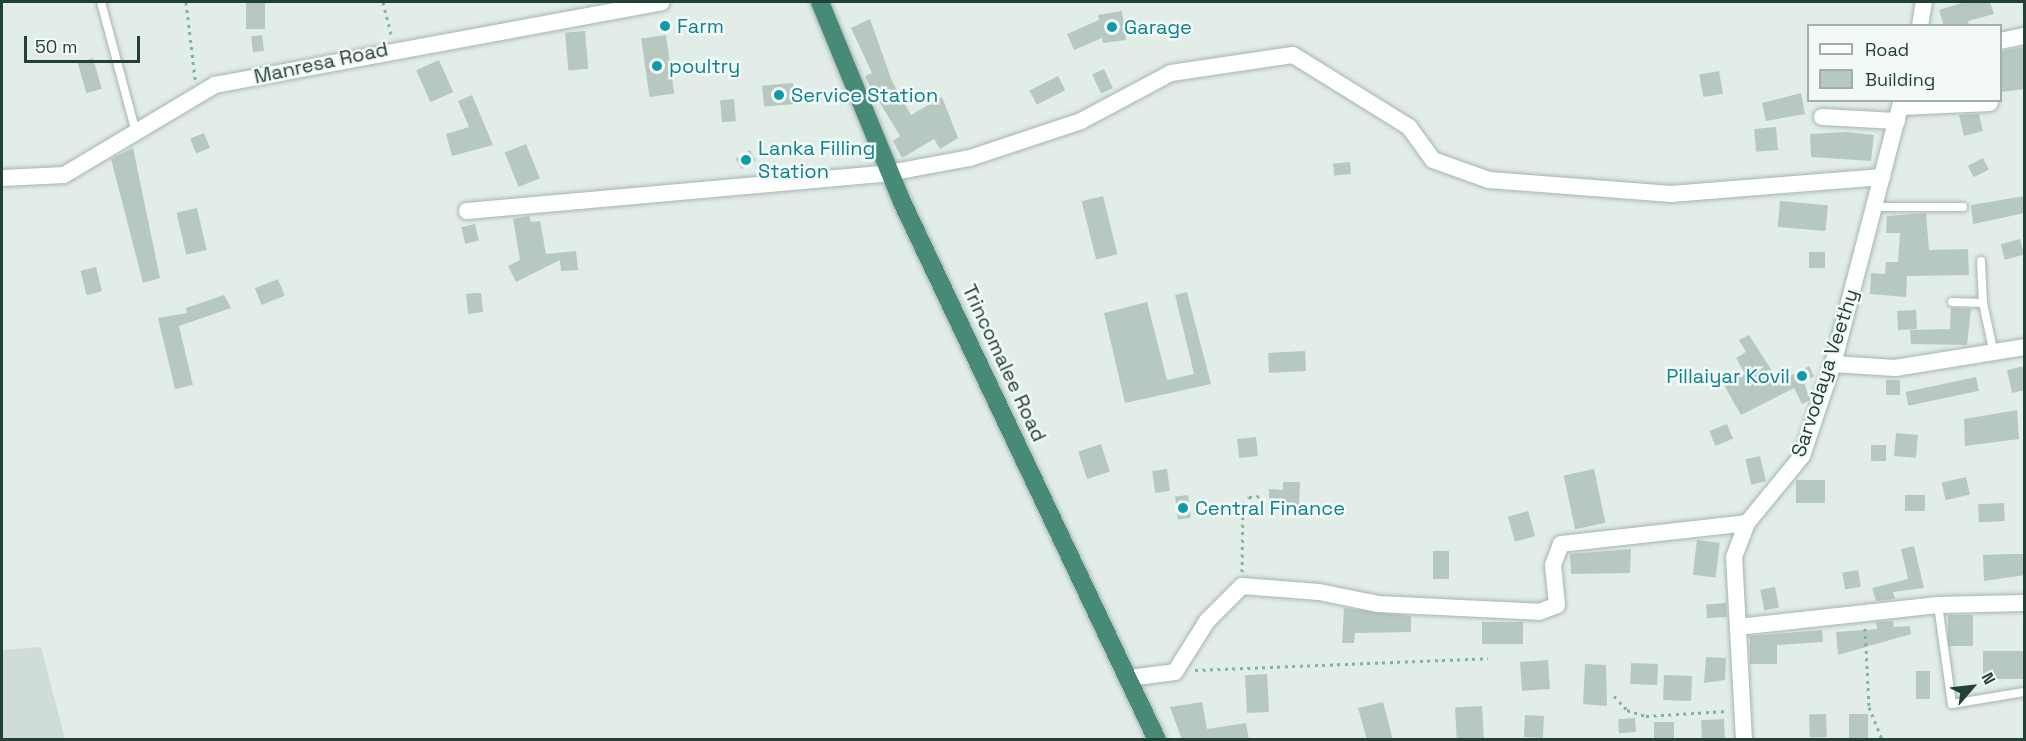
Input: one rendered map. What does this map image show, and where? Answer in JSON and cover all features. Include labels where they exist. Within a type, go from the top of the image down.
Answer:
[{"type":"highway","name":"Trincomalee Road","points":[[820,2],[889,172],[1157,740]]},
{"type":"street","name":"Manresa Road","points":[[2,178],[64,175],[215,85],[394,48],[661,2]]},
{"type":"street","points":[[1920,24],[1924,2]]},
{"type":"street","points":[[2002,41],[2025,36]]},
{"type":"street","points":[[467,211],[889,172],[970,158],[1081,121],[1172,73],[1293,56],[1409,127],[1433,160],[1489,180],[1671,194],[1882,177]]},
{"type":"street","points":[[1822,117],[1990,103]]},
{"type":"street","name":"Sarvodaya Veethy","points":[[1744,740],[1734,557],[1746,523],[1802,456],[1833,364],[1900,110]]},
{"type":"street","points":[[1833,364],[1895,368],[1994,354],[2025,347]]},
{"type":"street","points":[[1129,678],[1175,672],[1207,621],[1242,586],[1319,592],[1378,604],[1539,612],[1557,605],[1553,565],[1562,544],[1746,523]]},
{"type":"street","points":[[1738,627],[1864,615],[1938,605],[2025,603]]},
{"type":"lane","points":[[101,2],[136,133]]},
{"type":"lane","points":[[1874,207],[1963,207]]},
{"type":"lane","points":[[1981,261],[1983,303],[1994,354]]},
{"type":"lane","points":[[1952,302],[1983,303]]},
{"type":"lane","points":[[1938,605],[1952,704],[2025,692]]},
{"type":"path","points":[[186,2],[198,95]]},
{"type":"path","points":[[383,2],[394,48]]},
{"type":"path","points":[[1242,586],[1243,504],[1249,497],[1264,496]]},
{"type":"path","points":[[1864,615],[1869,707],[1882,740]]},
{"type":"path","points":[[1175,672],[1488,658]]},
{"type":"path","points":[[1614,696],[1626,710],[1646,716],[1678,710],[1744,712]]},
{"type":"shaded area","points":[[41,647],[65,739],[2,739],[2,650]]},
{"type":"building","points":[[246,2],[265,2],[265,29],[246,29]]},
{"type":"building","points":[[1965,2],[1990,2],[1994,14],[1968,21],[1969,24],[1943,24],[1939,10]]},
{"type":"building","points":[[1122,11],[1126,40],[1103,43],[1102,38],[1074,50],[1067,34],[1099,20],[1098,15]]},
{"type":"building","points":[[870,19],[892,81],[911,115],[942,97],[958,138],[940,149],[934,139],[902,158],[893,141],[900,136],[865,76],[872,73],[851,28]]},
{"type":"building","points":[[585,31],[588,69],[568,71],[565,33]]},
{"type":"building","points":[[262,35],[264,51],[253,52],[251,36]]},
{"type":"building","name":"poultry","points":[[666,35],[674,93],[649,97],[641,38]]},
{"type":"building","points":[[2025,47],[2025,89],[2002,92],[2002,51]]},
{"type":"building","points":[[93,58],[102,89],[86,93],[78,62]]},
{"type":"building","points":[[439,60],[453,92],[430,102],[416,70]]},
{"type":"building","points":[[1104,69],[1113,88],[1101,94],[1092,74]]},
{"type":"building","points":[[1719,71],[1723,94],[1703,97],[1699,74]]},
{"type":"building","points":[[1058,76],[1065,90],[1037,105],[1029,91]]},
{"type":"building","name":"Service Station","points":[[793,83],[795,104],[764,107],[762,86]]},
{"type":"building","points":[[1801,93],[1805,114],[1766,121],[1762,103]]},
{"type":"building","points":[[472,95],[493,145],[452,156],[446,134],[469,127],[458,101]]},
{"type":"building","points":[[734,99],[736,121],[722,122],[720,100]]},
{"type":"building","points":[[1979,114],[1983,131],[1964,136],[1959,115]]},
{"type":"building","points":[[1776,127],[1778,150],[1756,152],[1754,129]]},
{"type":"building","points":[[1846,132],[1874,135],[1871,161],[1811,157],[1810,134]]},
{"type":"building","points":[[204,133],[210,148],[196,153],[190,139]]},
{"type":"building","points":[[526,144],[540,178],[519,187],[505,153]]},
{"type":"building","points":[[133,148],[160,278],[143,283],[111,159]]},
{"type":"building","name":"Lanka Filling Station","points":[[750,150],[756,160],[742,169],[735,159]]},
{"type":"building","points":[[1983,158],[1989,170],[1974,177],[1968,166]]},
{"type":"building","points":[[1350,162],[1351,174],[1334,175],[1333,163]]},
{"type":"building","points":[[1103,196],[1118,254],[1096,260],[1082,201]]},
{"type":"building","points":[[2025,196],[2025,213],[1973,224],[1971,205]]},
{"type":"building","points":[[1780,201],[1828,205],[1826,231],[1778,227]]},
{"type":"building","points":[[197,208],[207,250],[186,255],[177,213]]},
{"type":"building","points":[[1926,213],[1929,250],[1968,249],[1969,275],[1907,276],[1906,297],[1870,294],[1871,273],[1885,274],[1886,262],[1898,262],[1900,233],[1886,233],[1887,216]]},
{"type":"building","points":[[529,216],[531,222],[540,221],[546,254],[576,251],[578,270],[561,271],[560,260],[516,282],[508,266],[520,260],[513,219]]},
{"type":"building","points":[[475,224],[479,241],[465,244],[461,227]]},
{"type":"building","points":[[2020,239],[2024,254],[2005,260],[2001,244]]},
{"type":"building","points":[[1809,252],[1825,252],[1825,268],[1809,268]]},
{"type":"building","points":[[96,267],[102,291],[87,295],[80,271]]},
{"type":"building","points":[[278,279],[285,296],[262,305],[255,288]]},
{"type":"building","points":[[1187,292],[1211,384],[1125,403],[1104,313],[1147,302],[1167,380],[1194,374],[1175,295]]},
{"type":"building","points":[[481,293],[483,312],[468,314],[466,294]]},
{"type":"building","points":[[224,295],[231,308],[179,326],[193,385],[175,389],[158,318],[187,313],[186,308]]},
{"type":"building","points":[[1951,308],[1971,309],[1967,345],[1911,344],[1910,330],[1950,329]]},
{"type":"building","points":[[1916,310],[1917,329],[1898,330],[1897,311]]},
{"type":"building","points":[[1749,335],[1779,382],[1809,366],[1814,376],[1804,382],[1810,400],[1802,404],[1794,388],[1741,415],[1724,385],[1745,374],[1736,358],[1746,352],[1739,340]]},
{"type":"building","points":[[1305,351],[1306,371],[1269,373],[1268,353]]},
{"type":"building","points":[[2025,366],[2025,390],[2012,393],[2007,370]]},
{"type":"building","points":[[1976,377],[1979,391],[1908,406],[1906,392]]},
{"type":"building","points":[[1886,380],[1900,380],[1900,395],[1886,395]]},
{"type":"building","points":[[2017,410],[2019,439],[1965,446],[1964,419]]},
{"type":"building","points":[[1727,424],[1733,439],[1715,446],[1709,431]]},
{"type":"building","points":[[1896,433],[1918,435],[1916,458],[1894,456]]},
{"type":"building","points":[[1256,437],[1258,456],[1239,458],[1237,439]]},
{"type":"building","points":[[1101,444],[1110,472],[1087,479],[1078,451]]},
{"type":"building","points":[[1871,445],[1886,445],[1886,461],[1871,461]]},
{"type":"building","points":[[1760,456],[1766,481],[1751,485],[1745,459]]},
{"type":"building","points":[[1167,469],[1170,491],[1155,493],[1152,471]]},
{"type":"building","points":[[1594,469],[1605,523],[1575,529],[1564,475]]},
{"type":"building","points":[[1966,477],[1970,495],[1946,500],[1942,483]]},
{"type":"building","points":[[1796,480],[1825,480],[1825,503],[1796,503]]},
{"type":"building","points":[[1283,482],[1300,482],[1299,505],[1269,507],[1269,489],[1283,490]]},
{"type":"building","name":"Central Finance","points":[[1188,495],[1191,518],[1178,519],[1175,497]]},
{"type":"building","points":[[1905,495],[1925,495],[1925,511],[1905,511]]},
{"type":"building","points":[[2004,503],[2005,521],[1979,522],[1978,504]]},
{"type":"building","points":[[1528,511],[1535,536],[1515,542],[1508,517]]},
{"type":"building","points":[[1697,540],[1720,543],[1716,578],[1693,575]]},
{"type":"building","points":[[1914,546],[1924,588],[1893,592],[1895,599],[1876,601],[1872,588],[1908,579],[1901,549]]},
{"type":"building","points":[[1631,549],[1630,573],[1571,574],[1570,554]]},
{"type":"building","points":[[1433,551],[1449,551],[1449,579],[1433,579]]},
{"type":"building","points":[[2025,554],[2025,575],[1984,581],[1983,555]]},
{"type":"building","points":[[1858,570],[1861,587],[1845,590],[1842,573]]},
{"type":"building","points":[[1775,587],[1779,608],[1764,610],[1760,590]]},
{"type":"building","points":[[1726,603],[1727,617],[1707,618],[1706,604]]},
{"type":"building","points":[[1344,608],[1411,616],[1411,632],[1355,633],[1354,643],[1342,643]]},
{"type":"building","points":[[1948,615],[1973,615],[1973,646],[1948,646]]},
{"type":"building","points":[[1893,621],[1894,627],[1910,626],[1911,634],[1838,655],[1836,632],[1877,629],[1876,622]]},
{"type":"building","points":[[1482,622],[1523,622],[1523,644],[1482,644]]},
{"type":"building","points":[[1822,630],[1823,642],[1777,645],[1777,664],[1750,664],[1750,636]]},
{"type":"building","points":[[1983,651],[2024,651],[2024,679],[1983,679]]},
{"type":"building","points":[[1706,657],[1726,658],[1725,680],[1704,683]]},
{"type":"building","points":[[1548,660],[1550,689],[1522,691],[1520,662]]},
{"type":"building","points":[[1631,663],[1658,664],[1657,685],[1630,684]]},
{"type":"building","points":[[1585,664],[1606,665],[1607,706],[1583,704]]},
{"type":"building","points":[[1916,671],[1930,671],[1930,699],[1916,699]]},
{"type":"building","points":[[1267,674],[1269,712],[1247,713],[1245,675]]},
{"type":"building","points":[[1664,675],[1692,676],[1691,701],[1663,700]]},
{"type":"building","points":[[1202,702],[1207,729],[1246,723],[1249,740],[1182,740],[1170,707]]},
{"type":"building","points":[[1383,702],[1393,740],[1367,740],[1358,708]]},
{"type":"building","points":[[1482,706],[1484,740],[1457,740],[1455,707]]},
{"type":"building","points":[[1826,714],[1827,737],[1810,738],[1809,715]]},
{"type":"building","points":[[1849,714],[1868,714],[1868,740],[1849,740]]},
{"type":"building","points":[[1525,715],[1544,716],[1543,738],[1524,737]]},
{"type":"building","points":[[1635,718],[1636,732],[1619,733],[1618,719]]},
{"type":"building","points":[[1724,719],[1725,740],[1702,740],[1701,720]]},
{"type":"building","points":[[1654,722],[1674,722],[1674,740],[1654,740]]},
{"type":"place","name":"Farm","points":[[665,26]]},
{"type":"place","name":"Garage","points":[[1112,27]]},
{"type":"place","name":"poultry","points":[[657,66]]},
{"type":"place","name":"Service Station","points":[[779,95]]},
{"type":"place","name":"Lanka Filling Station","points":[[746,160]]},
{"type":"place","name":"Pillaiyar Kovil","points":[[1802,376]]},
{"type":"place","name":"Central Finance","points":[[1183,508]]}]
